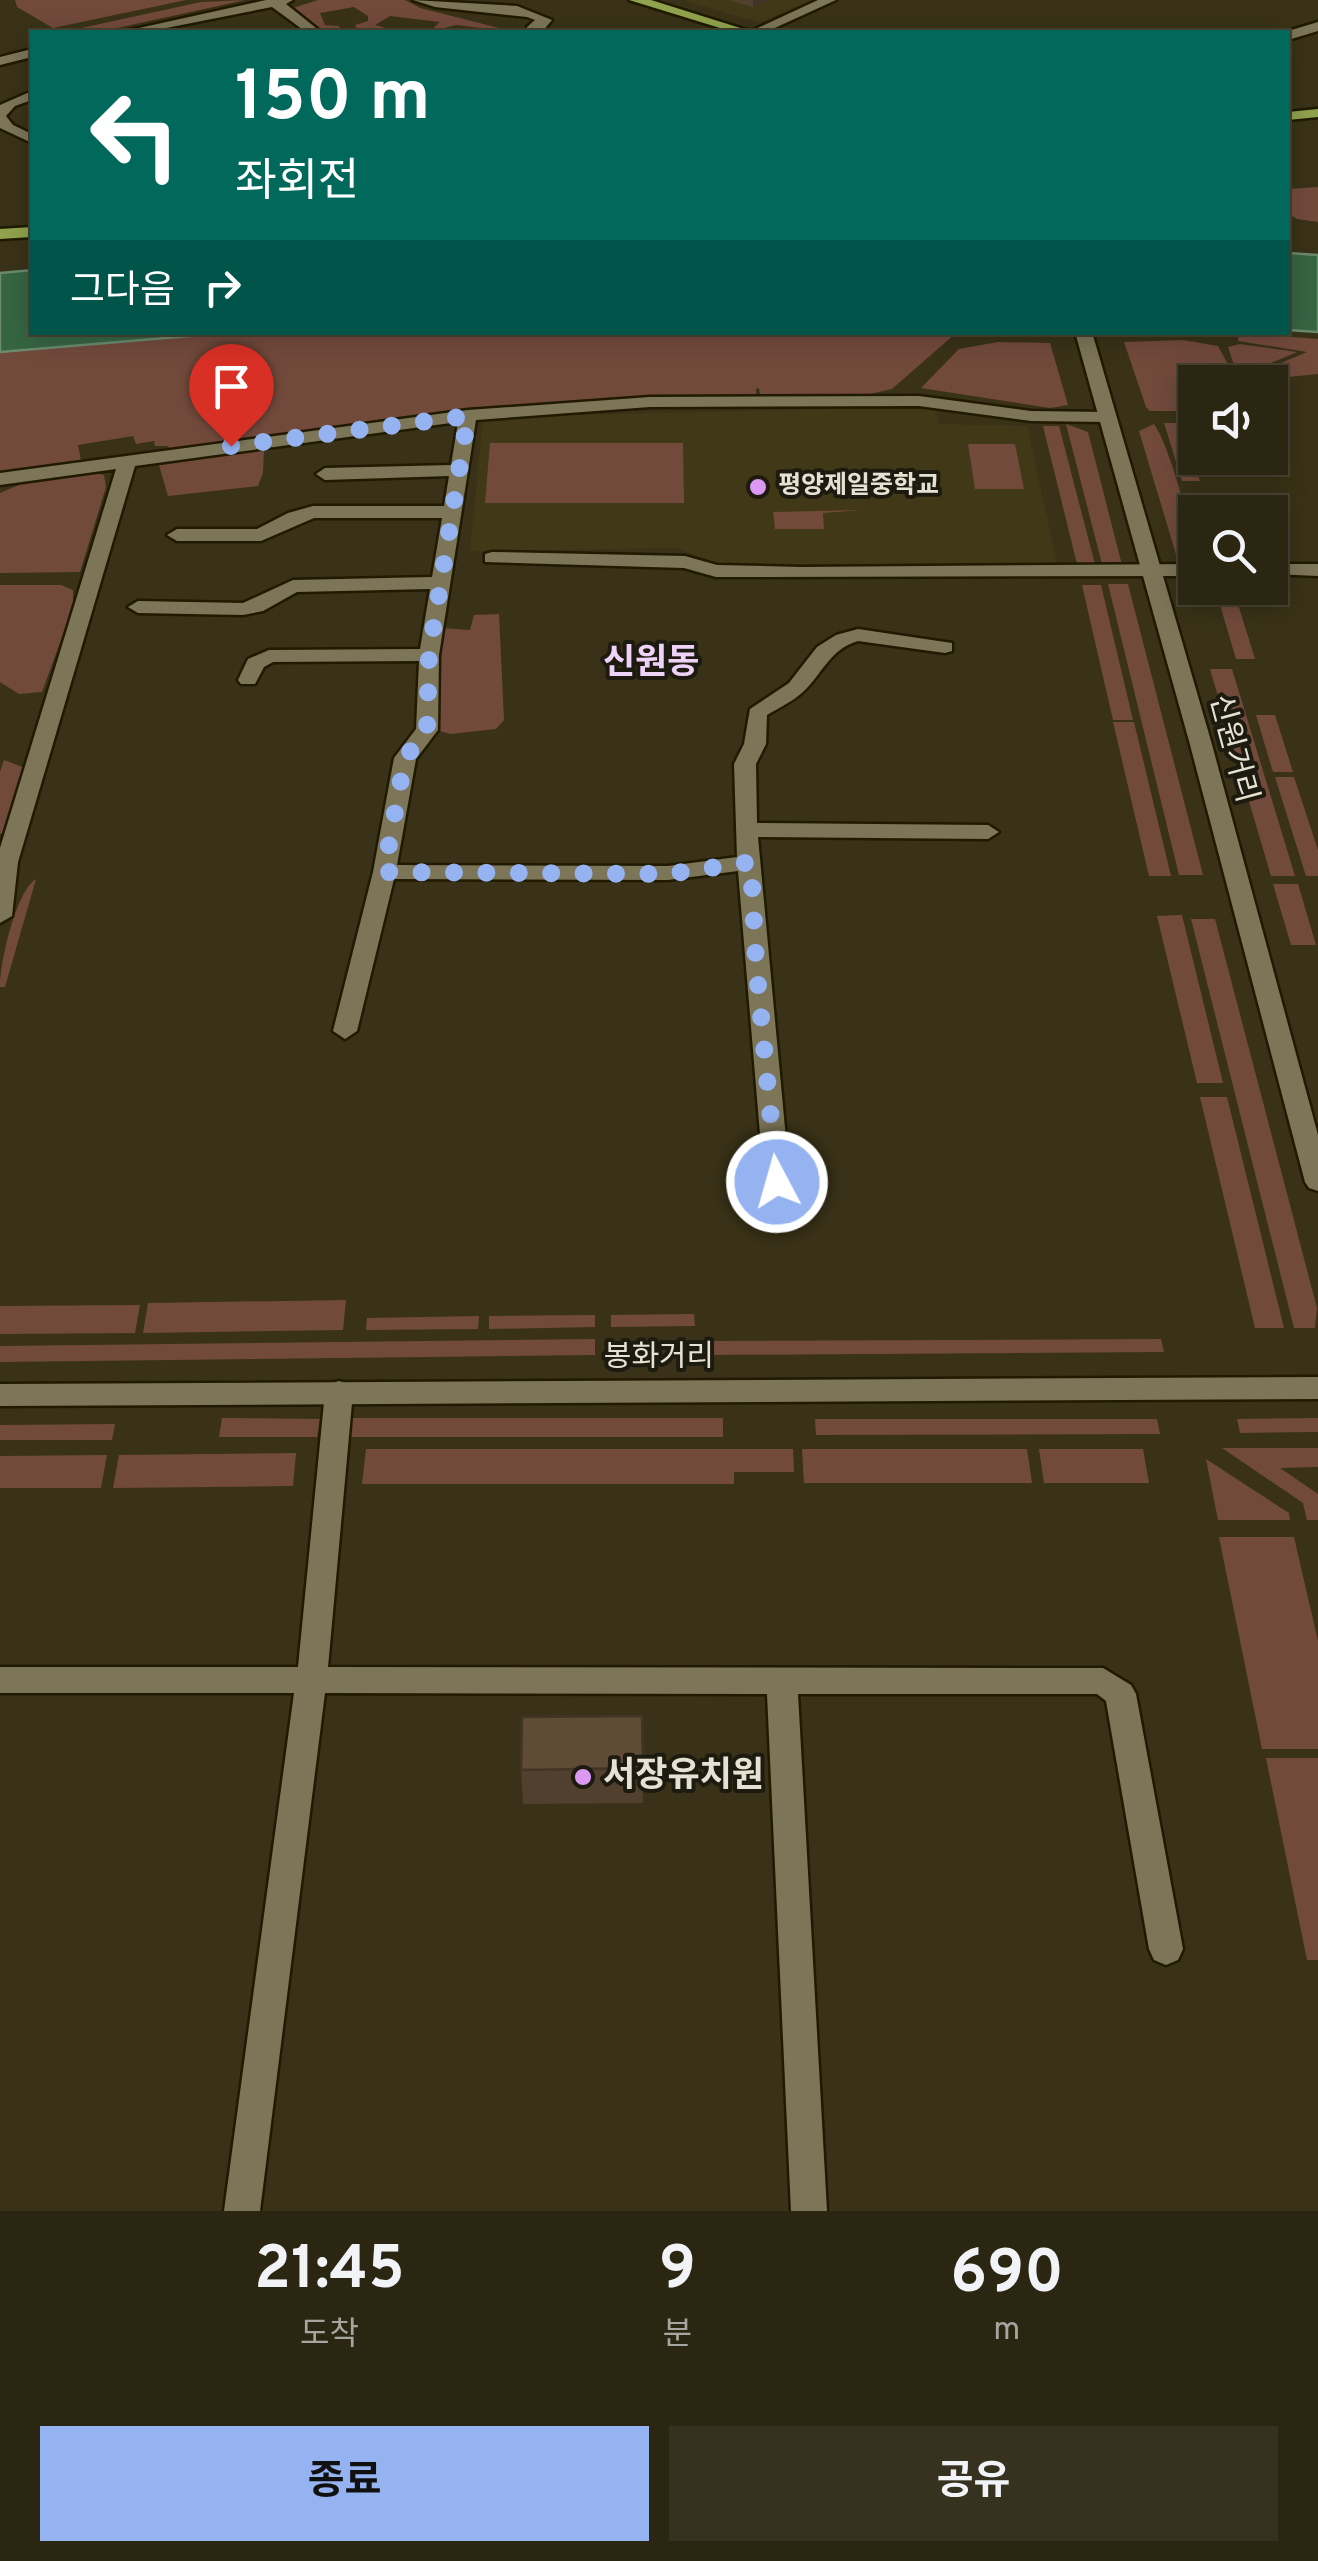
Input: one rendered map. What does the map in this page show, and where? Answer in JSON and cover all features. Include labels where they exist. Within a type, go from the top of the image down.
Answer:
[{"type":"main road","points":[[636,0],[739,30]]},
{"type":"main road","points":[[1290,116],[1318,113]]},
{"type":"main road","points":[[0,234],[30,232]]},
{"type":"street","points":[[420,0],[449,7],[532,13],[545,20],[535,30]]},
{"type":"street","points":[[760,30],[828,0]]},
{"type":"street","points":[[138,30],[280,1],[312,30]]},
{"type":"street","points":[[1290,35],[1318,26]]},
{"type":"street","points":[[0,61],[30,54]]},
{"type":"street","points":[[30,97],[10,103],[0,116],[8,128],[30,138]]},
{"type":"street","name":"신원거리","points":[[1084,335],[1318,1182]]},
{"type":"street","points":[[0,479],[468,416],[650,402],[919,400],[1032,416],[1107,418]]},
{"type":"street","points":[[345,1030],[384,872],[405,758],[427,730],[429,655],[468,416]]},
{"type":"street","points":[[0,916],[7,894],[4,862],[127,462]]},
{"type":"street","points":[[324,474],[458,470]]},
{"type":"street","points":[[177,535],[261,535],[313,512],[451,512]]},
{"type":"street","points":[[492,558],[686,562],[716,572],[1178,570]]},
{"type":"street","points":[[1288,570],[1318,570]]},
{"type":"street","points":[[138,608],[243,609],[293,586],[441,584]]},
{"type":"street","points":[[777,1182],[746,830],[745,764],[755,744],[756,713],[796,687],[824,651],[843,639],[858,635],[945,647]]},
{"type":"street","points":[[248,680],[254,663],[269,656],[429,655]]},
{"type":"street","points":[[746,830],[988,832]]},
{"type":"street","points":[[384,872],[668,874],[751,862]]},
{"type":"street","name":"봉화거리","points":[[0,1395],[1318,1388]]},
{"type":"street","points":[[242,2211],[312,1677],[339,1392]]},
{"type":"street","points":[[0,1680],[312,1677],[1102,1681],[1120,1694],[1166,1948]]},
{"type":"street","points":[[782,1680],[809,2211]]},
{"type":"shaded area","points":[[15,0],[186,0],[53,28],[17,7]]},
{"type":"shaded area","points":[[245,0],[108,30],[72,30],[201,2]]},
{"type":"shaded area","points":[[318,0],[405,0],[420,8],[507,30],[456,25],[431,30],[440,22],[390,16],[375,25],[393,30],[358,30],[355,25],[368,21],[368,16],[354,7],[320,13],[325,25],[339,26],[341,30],[321,29],[293,8]]},
{"type":"shaded area","points":[[684,0],[812,0],[759,23]]},
{"type":"shaded area","points":[[1318,187],[1318,222],[1290,215],[1290,189]]},
{"type":"shaded area","points":[[1290,253],[1318,255],[1318,332],[1290,330]]},
{"type":"shaded area","points":[[30,270],[30,335],[201,335],[0,352],[0,273]]},
{"type":"shaded area","points":[[191,335],[954,335],[892,389],[870,394],[760,395],[759,388],[756,395],[664,395],[170,450],[168,446],[155,446],[154,441],[136,444],[133,436],[78,445],[81,461],[0,474],[0,352]]},
{"type":"shaded area","points":[[1239,335],[1318,339],[1318,374],[1288,377],[1288,365],[1277,365],[1307,352],[1238,341]]},
{"type":"shaded area","points":[[1183,340],[1218,346],[1228,365],[1178,365],[1178,411],[1150,411],[1124,342]]},
{"type":"shaded area","points":[[998,342],[1050,343],[1068,405],[1050,408],[921,388],[959,349]]},
{"type":"shaded area","points":[[1240,344],[1297,352],[1266,365],[1234,365],[1228,347]]},
{"type":"shaded area","name":"평양제일중학교","points":[[935,407],[939,424],[1027,426],[1057,563],[719,565],[677,548],[470,551],[483,417]]},
{"type":"shaded area","points":[[1164,423],[1178,423],[1178,468]]},
{"type":"shaded area","points":[[1066,424],[1088,432],[1122,565],[1103,568]]},
{"type":"shaded area","points":[[1154,424],[1180,493],[1178,561],[1139,431]]},
{"type":"shaded area","points":[[1043,426],[1059,426],[1096,568],[1078,568]]},
{"type":"shaded area","points":[[490,443],[683,443],[684,503],[485,503]]},
{"type":"shaded area","points":[[968,444],[1015,444],[1024,489],[975,489]]},
{"type":"shaded area","points":[[264,450],[258,486],[168,496],[159,465]]},
{"type":"shaded area","points":[[90,472],[104,475],[106,487],[80,572],[0,573],[0,493],[33,479]]},
{"type":"shaded area","points":[[1180,475],[1198,475],[1200,481],[1182,481]]},
{"type":"shaded area","points":[[861,510],[823,513],[824,529],[775,529],[773,512]]},
{"type":"shaded area","points":[[1108,584],[1128,584],[1203,875],[1179,875]]},
{"type":"shaded area","points":[[0,585],[61,585],[73,590],[73,607],[42,692],[19,694],[0,682]]},
{"type":"shaded area","points":[[1082,585],[1101,585],[1133,720],[1113,720]]},
{"type":"shaded area","points":[[1220,605],[1238,605],[1255,659],[1236,659]]},
{"type":"shaded area","points":[[499,614],[504,720],[496,729],[450,734],[437,730],[442,628],[470,630],[474,615]]},
{"type":"shaded area","points":[[1210,669],[1232,669],[1295,876],[1271,876]]},
{"type":"shaded area","points":[[1256,715],[1275,715],[1293,772],[1273,772]]},
{"type":"shaded area","points":[[1113,722],[1134,722],[1171,876],[1149,876]]},
{"type":"shaded area","points":[[4,760],[25,768],[8,831],[0,834],[0,772]]},
{"type":"shaded area","points":[[1275,777],[1294,777],[1318,850],[1318,876],[1306,876]]},
{"type":"shaded area","points":[[36,879],[5,987],[0,987],[16,912]]},
{"type":"shaded area","points":[[1273,884],[1298,884],[1316,945],[1291,945]]},
{"type":"shaded area","points":[[1182,915],[1223,1083],[1197,1083],[1157,916]]},
{"type":"shaded area","points":[[1191,919],[1215,919],[1317,1308],[1315,1328],[1294,1328]]},
{"type":"shaded area","points":[[1200,1097],[1227,1097],[1284,1328],[1255,1328]]},
{"type":"shaded area","points":[[346,1300],[343,1330],[143,1333],[148,1303]]},
{"type":"shaded area","points":[[140,1305],[135,1333],[0,1334],[0,1306]]},
{"type":"shaded area","points":[[694,1314],[695,1326],[611,1327],[611,1315]]},
{"type":"shaded area","points":[[595,1315],[595,1327],[489,1329],[489,1316]]},
{"type":"shaded area","points":[[479,1316],[478,1329],[366,1330],[367,1318]]},
{"type":"shaded area","points":[[595,1339],[595,1355],[0,1362],[0,1346]]},
{"type":"shaded area","points":[[1161,1339],[1164,1352],[706,1355],[705,1341]]},
{"type":"shaded area","points":[[222,1418],[320,1419],[317,1437],[219,1437]]},
{"type":"shaded area","points":[[349,1418],[723,1418],[723,1437],[347,1437]]},
{"type":"shaded area","points":[[1318,1418],[1318,1432],[1240,1433],[1237,1419]]},
{"type":"shaded area","points":[[815,1419],[1157,1419],[1160,1434],[816,1435]]},
{"type":"shaded area","points":[[115,1424],[112,1440],[0,1440],[0,1425]]},
{"type":"shaded area","points":[[1222,1448],[1318,1448],[1318,1467],[1280,1468],[1318,1494],[1318,1520],[1307,1520],[1303,1503]]},
{"type":"shaded area","points":[[366,1449],[793,1449],[794,1472],[734,1472],[734,1484],[362,1484]]},
{"type":"shaded area","points":[[802,1449],[1027,1449],[1032,1483],[804,1483]]},
{"type":"shaded area","points":[[1039,1449],[1143,1449],[1149,1483],[1044,1483]]},
{"type":"shaded area","points":[[296,1453],[293,1486],[113,1488],[119,1455]]},
{"type":"shaded area","points":[[107,1455],[101,1488],[0,1488],[0,1456]]},
{"type":"shaded area","points":[[1206,1459],[1289,1513],[1290,1520],[1218,1520]]},
{"type":"shaded area","points":[[1219,1537],[1294,1537],[1318,1641],[1318,1749],[1262,1749]]},
{"type":"shaded area","points":[[1266,1758],[1318,1758],[1318,1960],[1307,1960]]},
{"type":"building","points":[[642,1716],[643,1768],[521,1770],[522,1717]]},
{"type":"place","name":"평양제일중학교","points":[[758,487]]},
{"type":"place","name":"서장유치원","points":[[583,1777]]},
{"type":"district","name":"신원동","points":[[651,664]]},
{"type":"route","points":[[231,446],[468,416],[429,655],[427,730],[405,758],[384,872],[668,874],[751,862],[756,964],[777,1182]]}]
